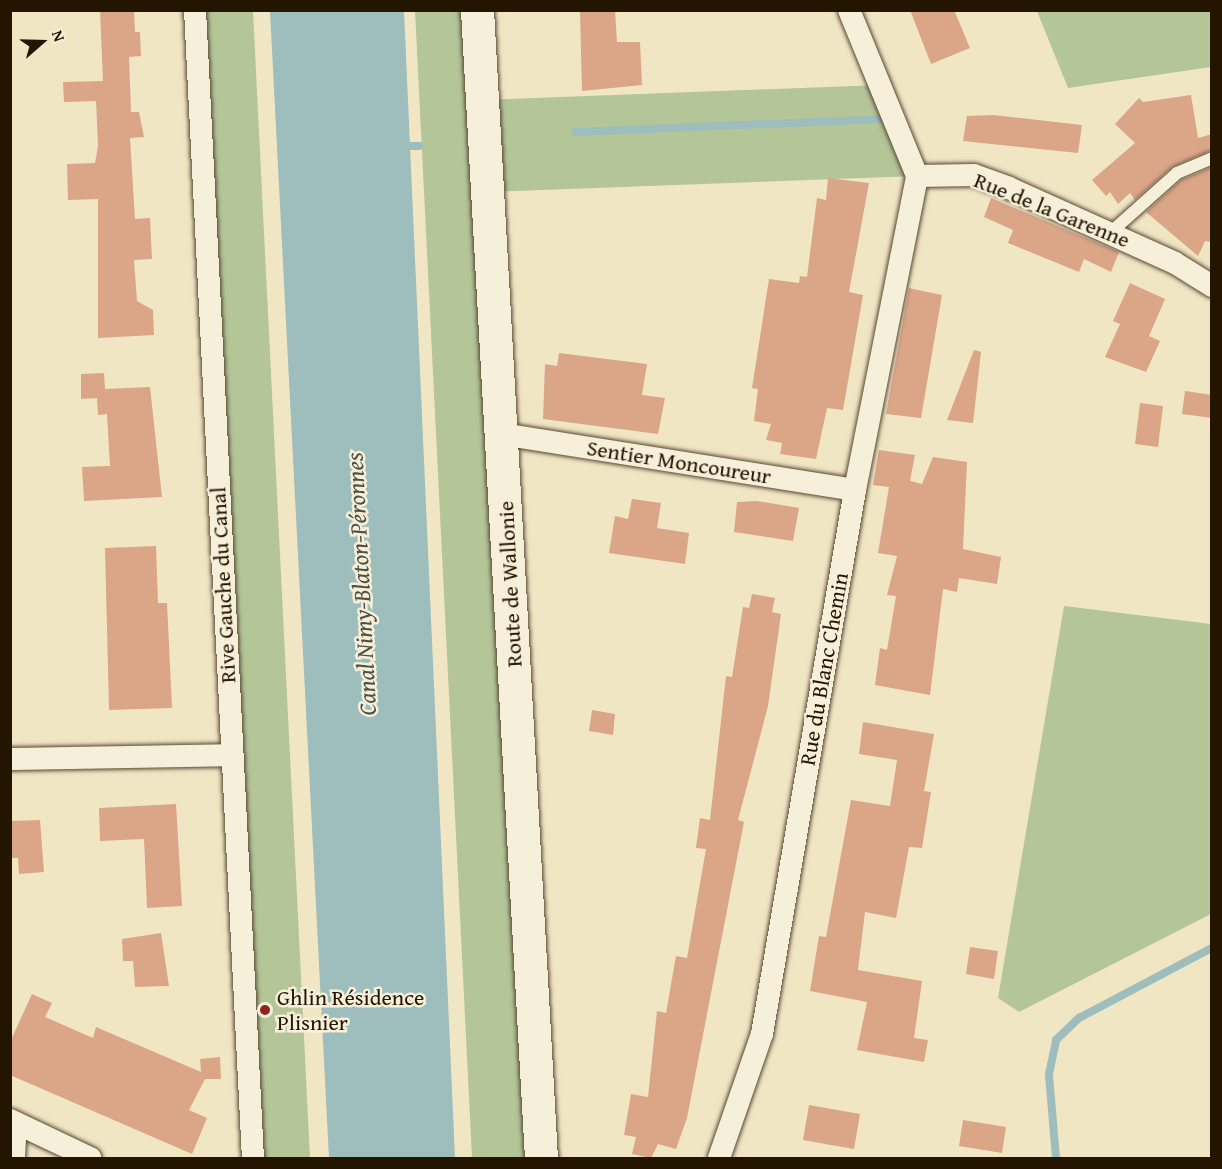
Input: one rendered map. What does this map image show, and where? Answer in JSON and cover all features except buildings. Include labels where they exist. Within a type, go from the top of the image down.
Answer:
[{"type":"main road","name":"Route de Wallonie","points":[[477,10],[541,1158]]},
{"type":"street","name":"Rive Gauche du Canal","points":[[195,10],[253,1158]]},
{"type":"street","points":[[849,10],[917,176]]},
{"type":"street","name":"Rue de la Garenne","points":[[917,176],[974,175],[1110,233],[1212,286]]},
{"type":"street","name":"Rue du Blanc Chemin","points":[[719,1158],[762,1034],[855,490],[917,176]]},
{"type":"street","name":"Sentier Moncoureur","points":[[502,434],[855,490]]},
{"type":"street","points":[[10,759],[231,755]]},
{"type":"street","points":[[14,1158],[13,1122],[90,1158]]},
{"type":"lane","points":[[1110,233],[1177,173],[1212,158]]},
{"type":"green space","points":[[195,11],[253,11],[310,1158],[253,1158]]},
{"type":"green space","points":[[415,11],[477,11],[482,100],[880,85],[917,176],[486,192],[541,1158],[472,1158]]},
{"type":"green space","points":[[1037,11],[1211,11],[1211,67],[1068,88]]},
{"type":"green space","points":[[1064,606],[1211,624],[1211,914],[1019,1012],[998,998]]},
{"type":"water","name":"Canal Nimy-Blaton-Péronnes","points":[[270,11],[404,11],[455,1158],[329,1158]]},
{"type":"waterway","points":[[575,132],[883,119]]},
{"type":"waterway","points":[[403,146],[419,146]]},
{"type":"waterway","points":[[1056,1158],[1049,1074],[1056,1040],[1079,1018],[1212,948]]},
{"type":"place","name":"Ghlin Résidence Plisnier","points":[[265,1010]]}]
